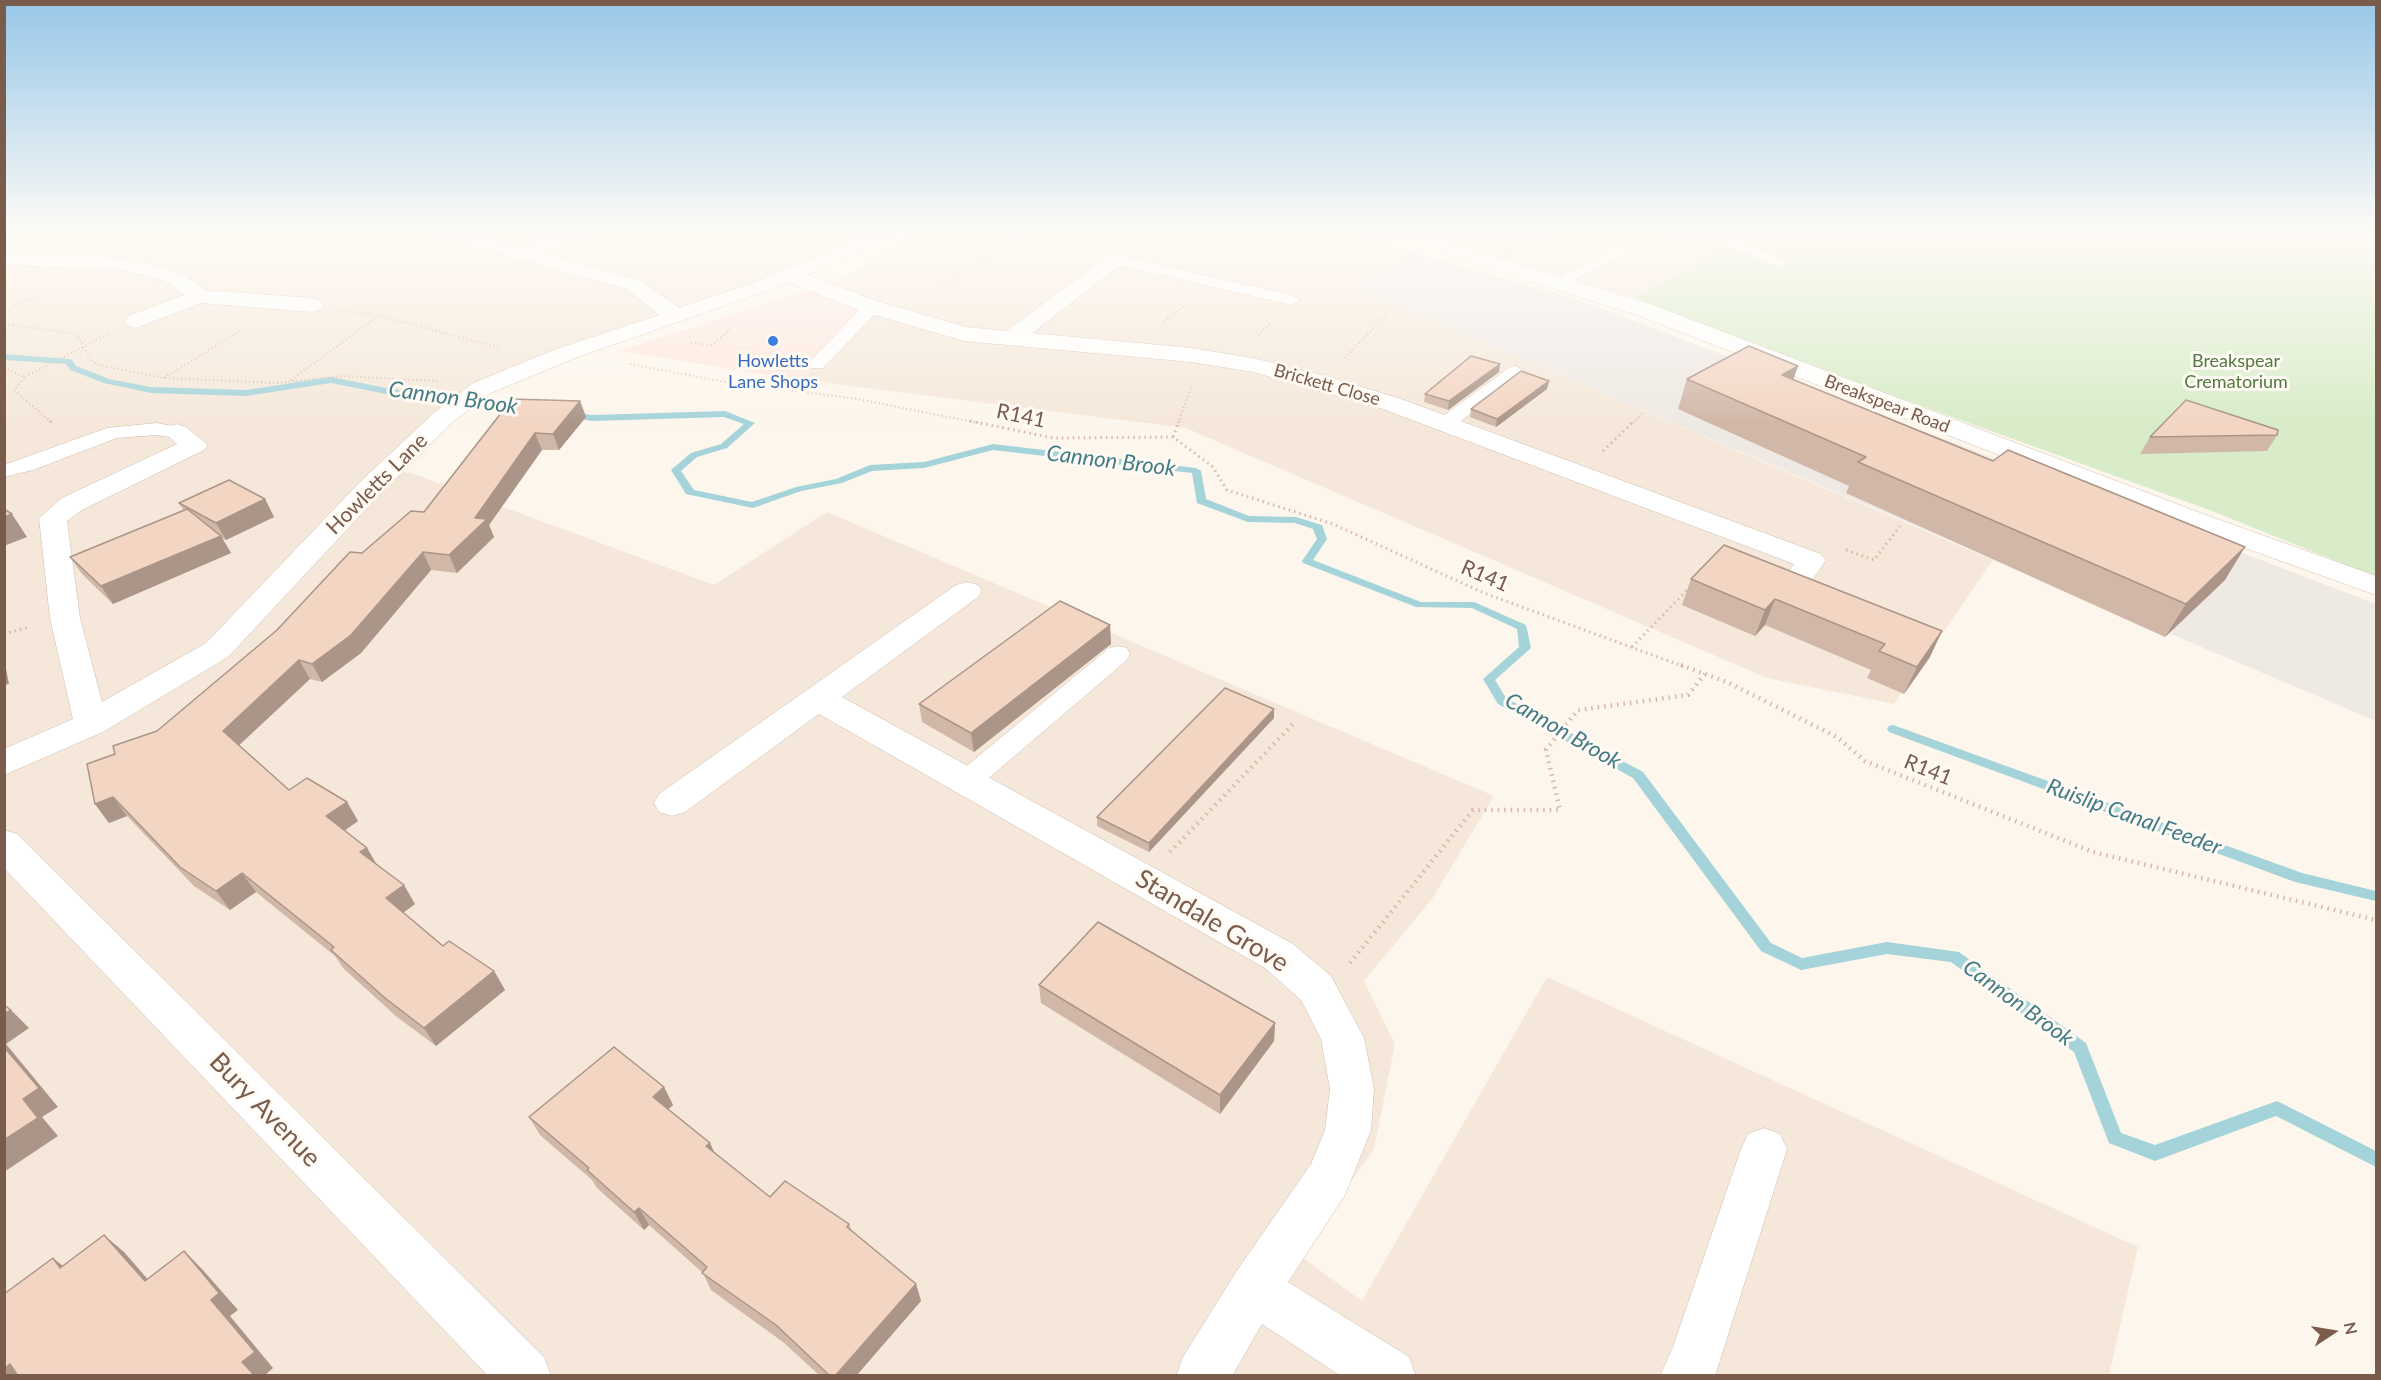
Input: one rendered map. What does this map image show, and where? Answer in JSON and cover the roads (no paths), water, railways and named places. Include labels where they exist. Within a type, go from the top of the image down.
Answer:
[{"type":"street","points":[[136,321],[198,296]]},
{"type":"street","points":[[204,296],[312,305]]},
{"type":"street","points":[[649,296],[676,316]]},
{"type":"street","name":"Howletts Lane","points":[[4,763],[90,724],[217,650],[370,488],[451,411],[489,385],[557,357],[731,296]]},
{"type":"street","name":"Brickett Close","points":[[844,296],[964,334],[1202,356],[1321,382],[1446,423],[1811,560],[1790,590]]},
{"type":"street","points":[[1010,339],[1067,296]]},
{"type":"street","name":"Breakspear Road","points":[[1602,296],[1642,309],[2133,497],[2376,586]]},
{"type":"street","points":[[90,724],[65,618],[53,518],[72,504],[195,445],[177,432]]},
{"type":"street","points":[[672,803],[967,591]]},
{"type":"street","name":"Standale Grove","points":[[819,699],[1279,956],[1316,988],[1342,1038],[1352,1089],[1348,1130],[1328,1179],[1254,1290],[1202,1376]]},
{"type":"street","name":"Bury Avenue","points":[[4,844],[525,1376]]},
{"type":"street","points":[[1686,1376],[1695,1360],[1764,1149]]},
{"type":"street","points":[[1254,1290],[1390,1376]]},
{"type":"lane","points":[[1276,296],[1292,300]]},
{"type":"lane","points":[[817,364],[872,307]]},
{"type":"lane","points":[[1446,423],[1516,371]]},
{"type":"lane","points":[[4,471],[26,466],[114,432],[156,429],[177,432]]},
{"type":"lane","points":[[967,781],[1118,654]]},
{"type":"waterway","name":"Cannon Brook","points":[[4,357],[69,362],[73,368],[107,381],[151,390],[246,393],[331,380],[386,391],[522,409]]},
{"type":"waterway","name":"Cannon Brook","points":[[572,415],[592,418],[725,414],[750,423],[724,446],[694,455],[676,470],[690,492],[753,505],[799,489],[839,481],[870,468],[924,465],[993,447],[1196,471],[1201,501],[1248,519],[1296,520],[1318,527],[1322,539],[1307,561],[1420,605],[1474,605],[1522,627],[1525,648],[1489,679],[1502,701],[1638,775],[1766,947],[1801,964],[1887,948],[1954,956],[2080,1048],[2115,1138],[2155,1153],[2277,1108],[2376,1159]]},
{"type":"waterway","name":"Ruislip Canal Feeder","points":[[1893,729],[2300,878],[2376,896]]},
{"type":"place","name":"Howletts Lane Shops","points":[[773,341]]},
{"type":"park label","name":"Breakspear Crematorium","points":[[2236,371]]}]
